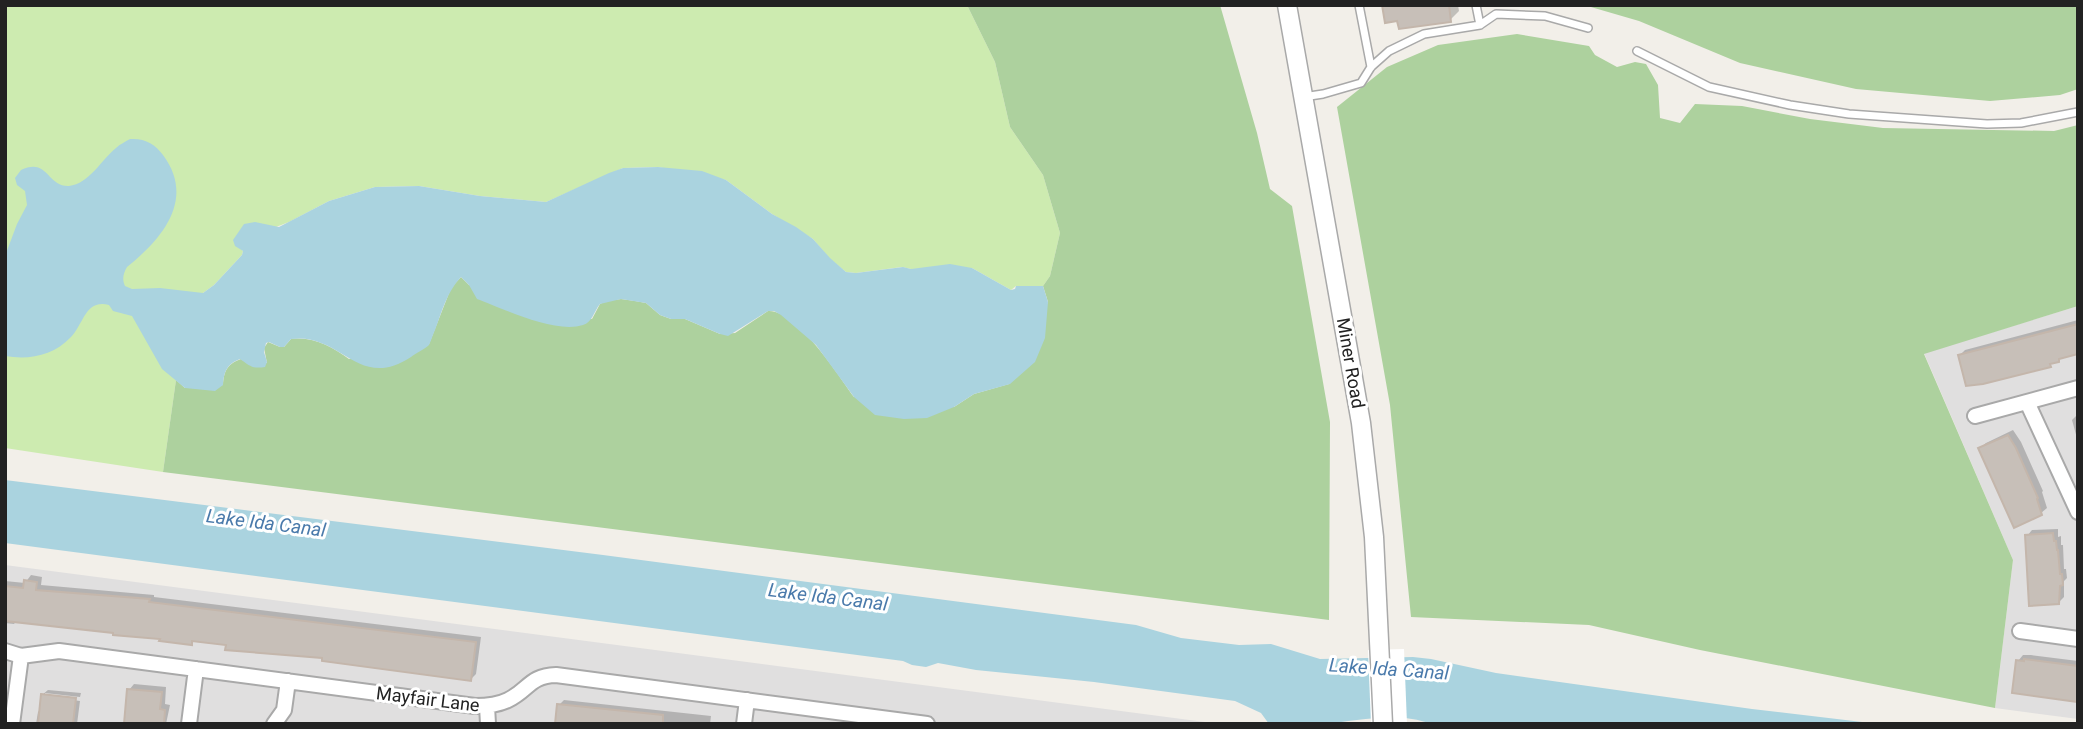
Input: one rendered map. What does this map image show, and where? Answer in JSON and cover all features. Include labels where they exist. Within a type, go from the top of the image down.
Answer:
[{"type":"street","name":"Miner Road","points":[[1286,5],[1361,423],[1374,537],[1383,724]]},
{"type":"street","points":[[1975,416],[2078,388]]},
{"type":"street","points":[[2027,402],[2078,512]]},
{"type":"street","points":[[2020,631],[2078,639]]},
{"type":"street","name":"Mayfair Lane","points":[[5,651],[21,656],[59,651],[486,706],[507,701],[534,680],[556,676],[927,724]]},
{"type":"street","points":[[12,724],[21,656]]},
{"type":"street","points":[[189,724],[196,669]]},
{"type":"street","points":[[274,724],[284,710],[288,681]]},
{"type":"street","points":[[744,724],[747,700]]},
{"type":"street","points":[[486,706],[488,724]]},
{"type":"lane","points":[[1359,5],[1371,67]]},
{"type":"lane","points":[[1476,5],[1480,25]]},
{"type":"lane","points":[[1303,97],[1361,83],[1371,67],[1389,51],[1424,34],[1480,25],[1496,15],[1545,16],[1588,28]]},
{"type":"lane","points":[[1637,51],[1709,87],[1790,105],[1849,114],[1987,124],[2021,123],[2078,112]]},
{"type":"shaded area","points":[[2078,306],[2078,719],[1995,708],[2013,560],[1924,353]]},
{"type":"shaded area","points":[[5,565],[1220,724],[5,724]]},
{"type":"green space","points":[[5,5],[967,5],[995,62],[1010,127],[1043,175],[1060,233],[1050,276],[1043,286],[1016,286],[1011,290],[972,268],[902,267],[846,272],[830,259],[813,239],[772,214],[726,180],[658,167],[623,168],[546,202],[480,196],[419,186],[375,187],[329,201],[240,248],[242,255],[214,285],[203,293],[197,293],[176,380],[163,472],[5,448]]},
{"type":"green space","points":[[967,5],[1220,5],[1257,133],[1270,189],[1292,206],[1330,422],[1329,620],[163,472],[176,380],[185,388],[223,385],[227,369],[236,361],[241,359],[267,363],[264,348],[268,342],[284,347],[291,339],[307,339],[329,347],[349,359],[429,344],[451,288],[461,277],[469,285],[592,319],[600,304],[606,301],[621,299],[646,303],[660,315],[671,319],[685,319],[720,334],[735,333],[768,311],[779,313],[816,345],[854,397],[954,407],[974,394],[1009,384],[1048,302],[1043,286],[1050,276],[1060,233],[1043,175],[1010,127],[995,62]]},
{"type":"green space","points":[[1584,5],[2078,5],[2078,89],[2060,95],[1990,101],[1856,89],[1740,63],[1639,21]]},
{"type":"green space","points":[[1517,34],[1589,46],[1595,55],[1617,67],[1635,62],[1646,64],[1658,85],[1660,118],[1680,123],[1695,104],[1742,106],[1810,119],[1883,128],[2054,131],[2078,125],[2078,306],[1924,354],[2013,560],[1995,708],[1700,650],[1589,625],[1411,617],[1390,405],[1337,107],[1387,67],[1438,45]]},
{"type":"water","points":[[130,139],[145,141],[160,151],[172,171],[176,187],[175,202],[162,231],[127,267],[123,279],[125,286],[132,289],[160,288],[203,293],[242,255],[243,251],[235,246],[233,240],[244,224],[255,222],[279,227],[329,201],[375,187],[419,186],[480,196],[546,202],[623,168],[658,167],[702,171],[726,180],[772,214],[813,239],[846,272],[950,264],[972,268],[1011,290],[1016,286],[1043,286],[1048,302],[1045,338],[1035,362],[1010,384],[974,394],[954,407],[927,418],[904,419],[875,415],[854,397],[816,345],[774,311],[768,311],[728,336],[685,319],[671,319],[660,315],[646,303],[621,299],[600,304],[586,324],[558,326],[530,319],[477,299],[461,277],[448,295],[429,345],[393,366],[377,368],[363,365],[323,344],[308,339],[291,339],[284,347],[266,343],[265,367],[257,368],[240,359],[232,363],[225,372],[223,385],[215,391],[185,388],[162,369],[132,316],[113,311],[109,305],[101,304],[90,309],[71,337],[56,349],[32,357],[5,356],[5,256],[27,205],[25,191],[17,185],[15,178],[21,170],[37,167],[62,185],[76,184],[89,176],[111,153]]},
{"type":"water","name":"Lake Ida Canal","points":[[5,480],[1136,625],[1181,638],[1239,645],[1271,644],[1320,659],[1431,659],[1496,673],[1879,724],[1431,724],[1392,717],[1323,724],[1269,724],[1261,713],[1235,701],[1094,682],[976,670],[938,663],[926,667],[903,661],[5,543]]},
{"type":"pier","points":[[1404,649],[1407,724],[1371,724],[1368,650]]},
{"type":"building","points":[[1382,5],[1449,5],[1451,22],[1399,29],[1397,21],[1385,23]]},
{"type":"building","points":[[2078,324],[2078,354],[2059,359],[2059,362],[2050,364],[2051,367],[1966,386],[1958,355]]},
{"type":"building","points":[[2008,435],[2038,498],[2042,515],[2014,528],[1978,448]]},
{"type":"building","points":[[2053,533],[2063,585],[2060,586],[2059,604],[2029,606],[2025,535]]},
{"type":"building","points":[[24,580],[37,582],[36,590],[150,599],[149,602],[476,642],[471,681],[322,661],[322,658],[225,650],[226,645],[192,641],[192,645],[5,621],[5,586],[23,588]]},
{"type":"building","points":[[2016,660],[2078,666],[2078,702],[2012,693]]},
{"type":"building","points":[[127,689],[162,692],[160,709],[165,710],[164,724],[124,724]]},
{"type":"building","points":[[41,694],[76,698],[73,724],[38,724]]},
{"type":"building","points":[[557,704],[663,715],[663,724],[555,724]]}]
